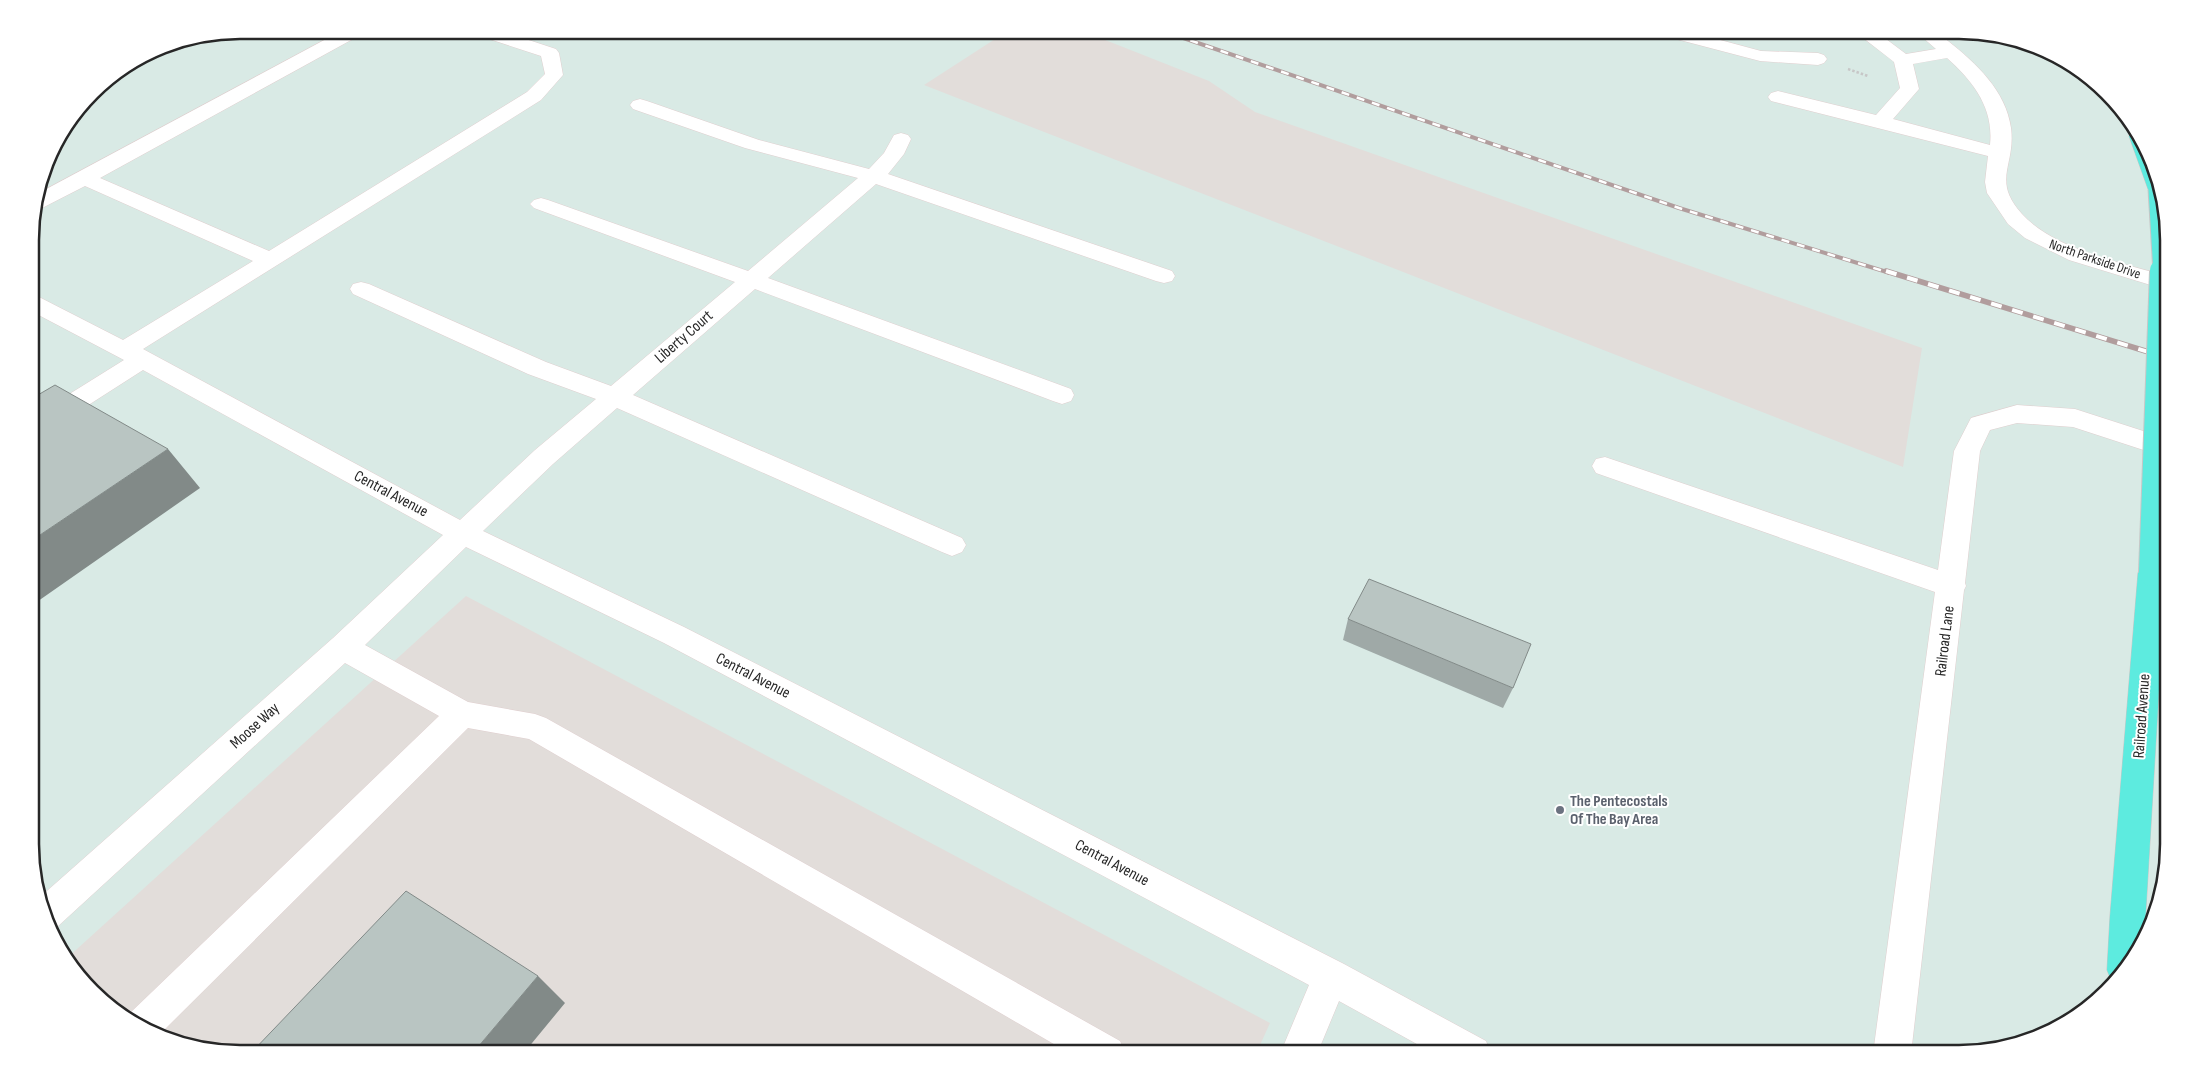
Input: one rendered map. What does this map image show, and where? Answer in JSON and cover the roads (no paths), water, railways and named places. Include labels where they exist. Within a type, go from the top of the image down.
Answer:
[{"type":"main road","name":"Railroad Avenue","points":[[2125,957],[2152,573],[2160,356]]},
{"type":"street","points":[[43,200],[339,39]]},
{"type":"street","points":[[39,424],[133,354],[270,260],[534,96],[554,74],[550,53],[507,39]]},
{"type":"street","points":[[1697,39],[1760,56],[1818,59]]},
{"type":"street","points":[[1874,39],[1903,60],[1910,89],[1880,122]]},
{"type":"street","name":"North Parkside Drive","points":[[1934,39],[1974,73],[1988,94],[2001,130],[1996,191],[2007,210],[2023,227],[2060,250],[2160,281]]},
{"type":"street","points":[[1903,60],[1951,52]]},
{"type":"street","points":[[1778,96],[1999,153]]},
{"type":"street","points":[[640,105],[752,144],[874,176],[1164,276]]},
{"type":"street","name":"Liberty Court","points":[[462,533],[544,457],[874,176],[894,154],[901,140]]},
{"type":"street","points":[[84,178],[270,260]]},
{"type":"street","points":[[541,204],[1062,395]]},
{"type":"street","points":[[361,289],[536,368],[615,397],[952,544]]},
{"type":"street","name":"Central Avenue","points":[[39,306],[133,354],[462,533],[674,635],[1331,976],[1457,1045]]},
{"type":"street","name":"Railroad Lane","points":[[1893,1045],[1952,586],[1967,451],[1980,424],[2017,414],[2075,418],[2160,446]]},
{"type":"street","points":[[1605,466],[1952,586]]},
{"type":"street","name":"Moose Way","points":[[50,911],[343,647],[462,533]]},
{"type":"street","points":[[343,647],[462,714],[535,727],[1092,1045]]},
{"type":"street","points":[[146,1021],[462,714]]},
{"type":"street","points":[[1302,1045],[1331,976]]},
{"type":"railway","points":[[1186,39],[1679,208],[1890,273]]},
{"type":"railway","points":[[1886,271],[2160,356]]},
{"type":"place","name":"The Pentecostals Of The Bay Area","points":[[1560,810]]}]
